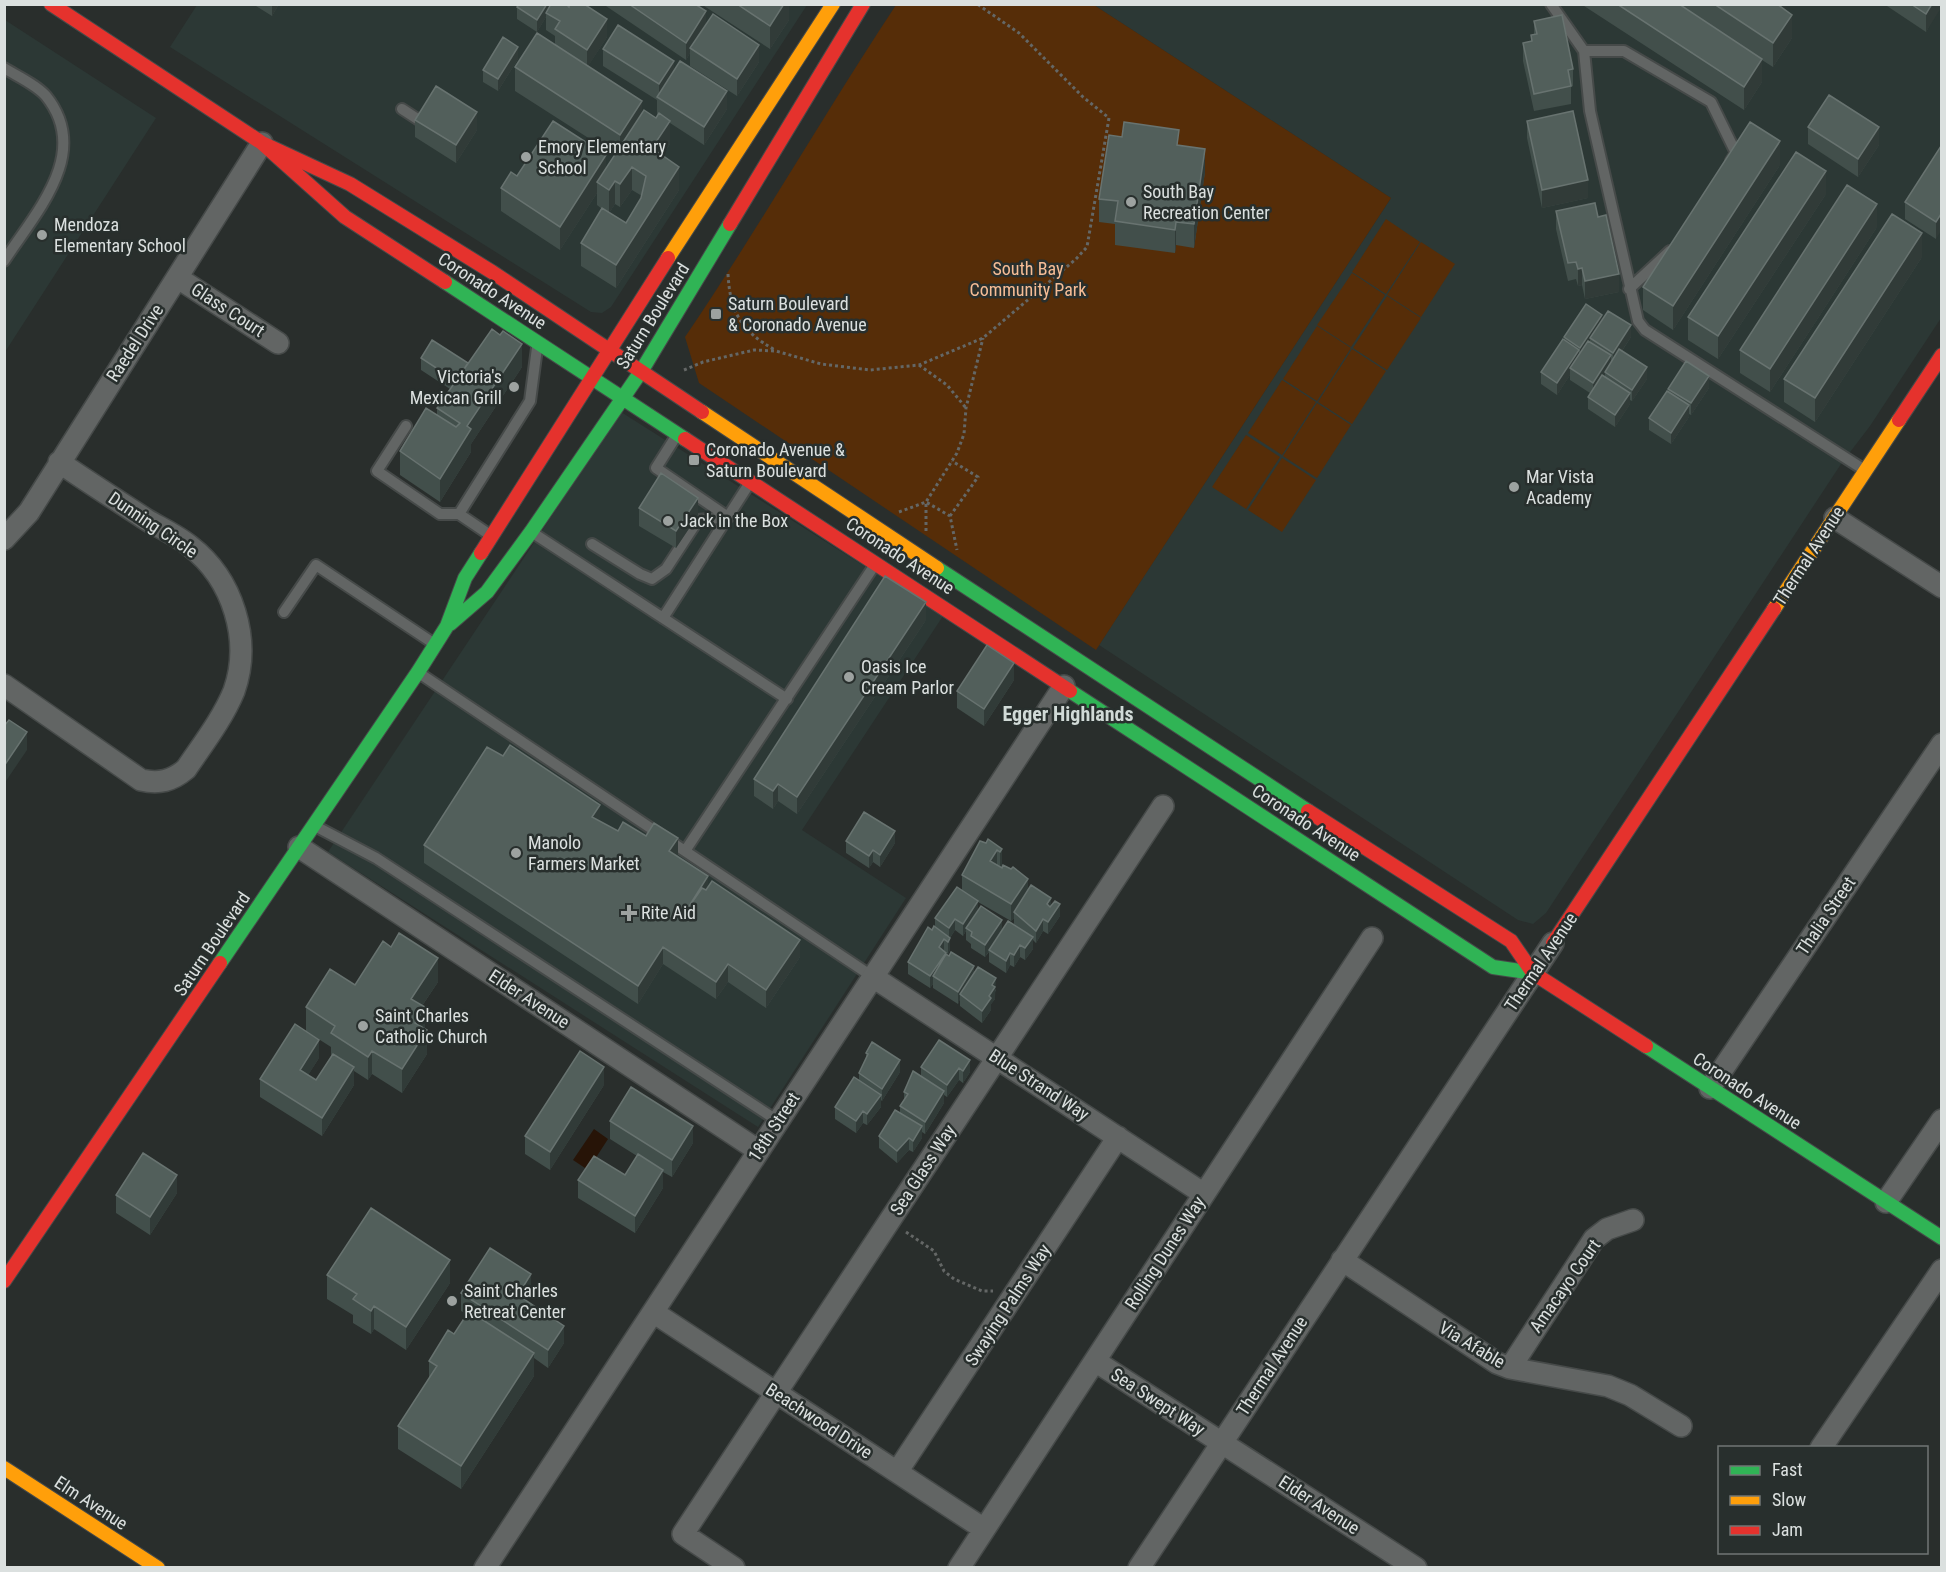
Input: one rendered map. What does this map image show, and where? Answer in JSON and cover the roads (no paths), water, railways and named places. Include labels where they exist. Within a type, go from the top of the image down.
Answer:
[{"type":"main road","name":"Coronado Avenue","points":[[51,4],[262,143],[345,217],[877,562],[1493,967],[1533,973]]},
{"type":"main road","name":"Saturn Boulevard","points":[[447,626],[487,592],[642,370],[863,4]]},
{"type":"main road","name":"Saturn Boulevard","points":[[4,1281],[436,645],[447,626],[465,578],[591,376],[829,6]]},
{"type":"main road","name":"Coronado Avenue","points":[[262,143],[350,184],[609,348],[1079,663],[1510,941],[1533,973],[1941,1238]]},
{"type":"main road","name":"Thermal Avenue","points":[[1554,943],[1941,355]]},
{"type":"main road","points":[[1064,686],[1079,663]]},
{"type":"main road","name":"Elm Avenue","points":[[4,1468],[158,1568]]},
{"type":"street","name":"Raedel Drive","points":[[4,539],[29,512],[262,143]]},
{"type":"street","name":"Glass Court","points":[[178,278],[278,343]]},
{"type":"street","name":"Dunning Circle","points":[[4,685],[141,780],[159,782],[178,776],[186,769],[229,702],[235,687],[241,655],[238,622],[234,606],[216,573],[190,545],[59,462]]},
{"type":"street","points":[[1835,518],[1941,587]]},
{"type":"street","name":"18th Street","points":[[485,1568],[1064,686]]},
{"type":"street","name":"Thalia Street","points":[[1710,1088],[1941,744]]},
{"type":"street","name":"Sea Glass Way","points":[[734,1568],[683,1534],[1163,806]]},
{"type":"street","name":"Elder Avenue","points":[[299,847],[759,1151]]},
{"type":"street","name":"Rolling Dunes Way","points":[[959,1568],[1372,938]]},
{"type":"street","name":"Thermal Avenue","points":[[1139,1568],[1554,943]]},
{"type":"street","name":"Blue Strand Way","points":[[873,977],[1204,1194]]},
{"type":"street","points":[[1886,1202],[1941,1120]]},
{"type":"street","name":"Swaying Palms Way","points":[[897,1472],[1118,1137]]},
{"type":"street","name":"Amacayo Court","points":[[1510,1368],[1594,1239],[1607,1229],[1633,1220]]},
{"type":"street","name":"Via Afable","points":[[1342,1260],[1497,1363],[1510,1368],[1608,1386],[1630,1395],[1681,1426]]},
{"type":"street","points":[[1822,1446],[1941,1270]]},
{"type":"street","name":"Beachwood Drive","points":[[653,1312],[984,1529]]},
{"type":"street","name":"Sea Swept Way","points":[[1095,1361],[1222,1442]]},
{"type":"street","name":"Elder Avenue","points":[[1222,1442],[1416,1568]]},
{"type":"lane","points":[[1551,4],[1584,51],[1590,111],[1638,321],[1645,330],[1866,471]]},
{"type":"lane","points":[[1584,51],[1623,51],[1711,102],[1736,153],[1724,171]]},
{"type":"lane","points":[[4,68],[45,95],[60,118],[66,145],[62,164],[52,188],[4,261]]},
{"type":"lane","points":[[402,109],[423,122]]},
{"type":"lane","points":[[1629,289],[1677,244]]},
{"type":"lane","points":[[459,514],[530,401],[538,342]]},
{"type":"lane","points":[[406,426],[377,471],[440,514],[459,514],[491,536]]},
{"type":"lane","points":[[678,434],[656,468],[728,517]]},
{"type":"lane","points":[[663,618],[751,481]]},
{"type":"lane","points":[[592,544],[652,579],[666,569],[698,520],[728,517]]},
{"type":"lane","points":[[531,532],[787,699]]},
{"type":"lane","points":[[685,851],[877,562]]},
{"type":"lane","points":[[284,612],[316,565],[436,645]]},
{"type":"lane","points":[[418,672],[873,977]]},
{"type":"lane","points":[[313,825],[376,858],[778,1121]]},
{"type":"place","name":"Emory Elementary School","points":[[526,157]]},
{"type":"place","name":"South Bay Recreation Center","points":[[1131,202]]},
{"type":"place","name":"Mendoza Elementary School","points":[[42,235]]},
{"type":"place","name":"Saturn Boulevard & Coronado Avenue","points":[[716,314]]},
{"type":"place","name":"Victoria's Mexican Grill","points":[[514,387]]},
{"type":"place","name":"Coronado Avenue & Saturn Boulevard","points":[[694,460]]},
{"type":"place","name":"Mar Vista Academy","points":[[1514,487]]},
{"type":"place","name":"Jack in the Box","points":[[668,521]]},
{"type":"place","name":"Oasis Ice Cream Parlor","points":[[849,677]]},
{"type":"place","name":"Manolo Farmers Market","points":[[516,853]]},
{"type":"place","name":"Rite Aid","points":[[629,913]]},
{"type":"place","name":"Saint Charles Catholic Church","points":[[363,1026]]},
{"type":"place","name":"Saint Charles Retreat Center","points":[[452,1301]]},
{"type":"district","name":"Egger Highlands","points":[[1068,714]]},
{"type":"park label","name":"South Bay Community Park","points":[[1028,279]]}]
